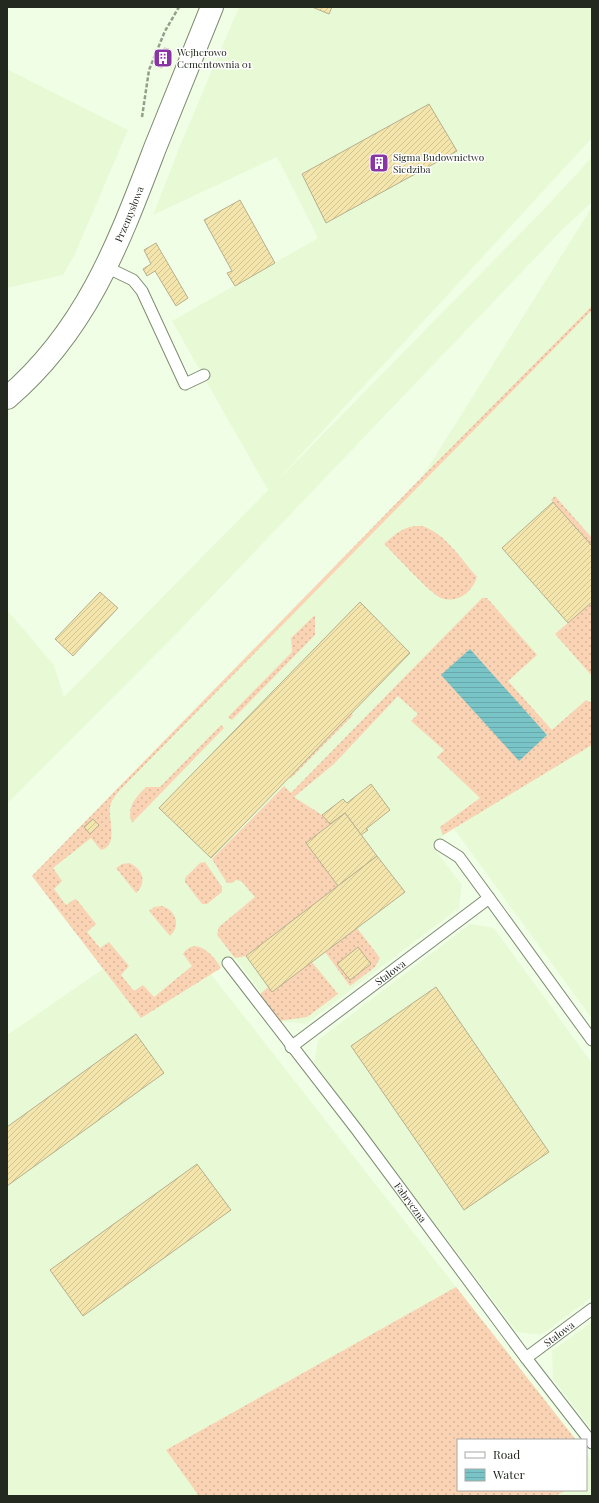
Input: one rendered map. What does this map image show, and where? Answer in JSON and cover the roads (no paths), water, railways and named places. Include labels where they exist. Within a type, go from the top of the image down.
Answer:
[{"type":"street","name":"Przemysłowa","points":[[7,398],[34,373],[64,337],[90,300],[106,267],[212,7]]},
{"type":"lane","points":[[106,267],[133,280],[142,291],[185,384],[204,375]]},
{"type":"lane","points":[[440,845],[459,857],[592,1040]]},
{"type":"lane","name":"Stalowa","points":[[291,1047],[489,898]]},
{"type":"lane","name":"Fabryczna","points":[[228,963],[291,1047],[357,1130],[526,1358],[592,1443]]},
{"type":"lane","name":"Stalowa","points":[[526,1358],[592,1310]]},
{"type":"water","points":[[470,649],[547,735],[519,761],[441,675]]},
{"type":"place","name":"Wejherowo Cementownia 01","points":[[163,58]]},
{"type":"place","name":"Sigma Budownictwo Siedziba","points":[[379,163]]}]
